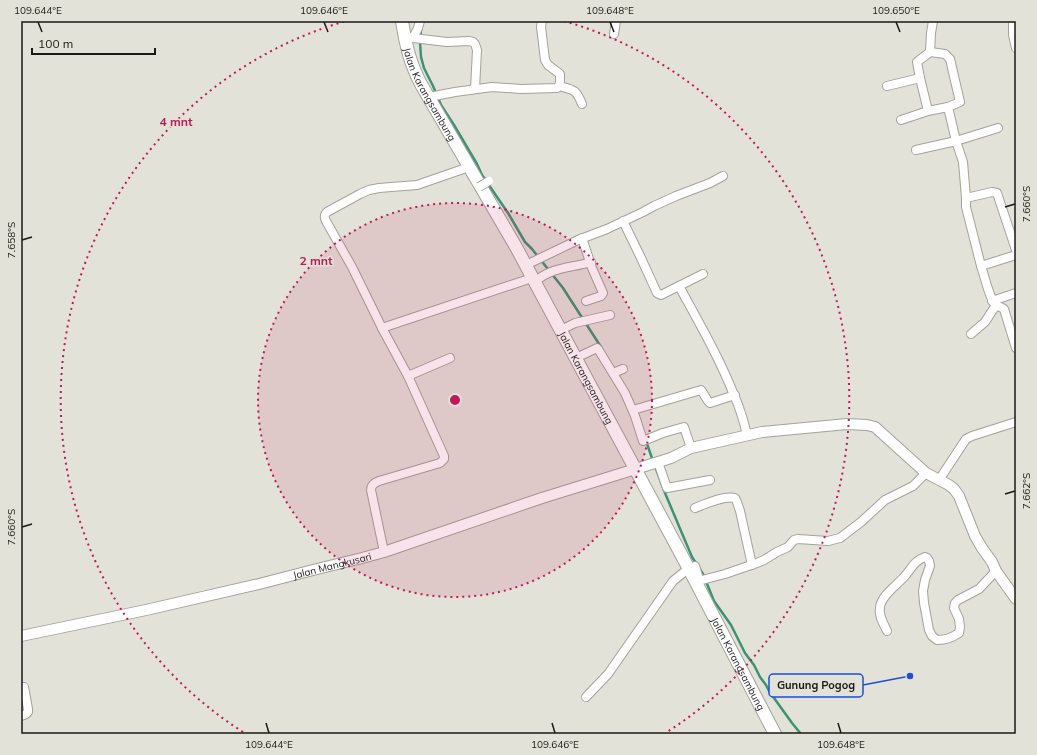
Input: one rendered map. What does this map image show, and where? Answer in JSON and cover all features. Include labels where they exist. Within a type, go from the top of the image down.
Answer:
[{"type":"main road","name":"Jalan Karangsambung","points":[[402,21],[414,38],[413,68],[469,167],[483,185],[530,263],[561,330],[775,734]]},
{"type":"street","points":[[420,21],[414,38],[447,42],[468,41],[476,44],[477,56],[475,89]]},
{"type":"street","points":[[542,21],[545,60],[560,74],[559,86]]},
{"type":"street","points":[[614,34],[616,21]]},
{"type":"street","points":[[928,111],[917,62],[930,52],[933,21]]},
{"type":"street","points":[[1013,21],[1013,35],[1016,48]]},
{"type":"street","points":[[901,120],[928,111],[948,107],[960,102],[950,59],[945,54],[930,52]]},
{"type":"street","points":[[887,86],[920,78]]},
{"type":"street","points":[[430,97],[492,87],[521,89],[556,88],[559,86],[573,89],[579,95],[582,104]]},
{"type":"street","points":[[948,107],[956,141],[963,162],[967,214],[981,266],[994,303],[1004,309],[1016,348]]},
{"type":"street","points":[[916,150],[956,141],[998,128]]},
{"type":"street","points":[[384,552],[370,490],[371,487],[379,480],[440,463],[444,459],[444,456],[408,376],[382,328],[352,266],[324,218],[327,212],[369,190],[417,185],[469,167]]},
{"type":"street","points":[[530,263],[582,238],[723,176]]},
{"type":"street","points":[[966,198],[992,192],[997,193],[1016,250]]},
{"type":"street","points":[[623,221],[657,293],[661,294],[703,274]]},
{"type":"street","points":[[582,238],[603,292],[603,295],[586,301]]},
{"type":"street","points":[[981,266],[1016,255]]},
{"type":"street","points":[[382,328],[537,278],[555,270],[591,262]]},
{"type":"street","points":[[678,286],[716,355],[735,395],[747,435]]},
{"type":"street","points":[[971,334],[985,322],[994,303],[1016,293]]},
{"type":"street","points":[[561,330],[576,323],[610,315]]},
{"type":"street","points":[[576,358],[598,348],[617,371],[643,441],[684,427],[691,448]]},
{"type":"street","points":[[408,376],[450,358]]},
{"type":"street","points":[[632,410],[701,390],[707,401],[710,403],[735,395]]},
{"type":"street","points":[[939,480],[966,439],[1016,422]]},
{"type":"street","name":"Jalan Mangkusari","points":[[21,636],[146,610],[259,584],[384,552],[530,502],[636,470],[671,458],[691,448],[747,435],[779,430],[847,424],[875,427],[926,474],[954,489],[959,496],[975,536],[992,562],[996,571],[1016,599]]},
{"type":"street","points":[[655,463],[667,488],[710,480]]},
{"type":"street","points":[[586,697],[608,674],[673,581],[688,569],[695,566],[699,579],[706,579],[764,560],[788,547],[794,540],[828,541],[840,538],[861,522],[881,503],[913,486],[926,474]]},
{"type":"street","points":[[695,508],[706,503],[722,499],[735,498],[740,511],[752,565]]},
{"type":"street","points":[[887,631],[880,616],[880,606],[912,566],[922,558],[927,558],[930,564],[923,591],[924,603],[929,630],[932,636],[937,640],[946,640],[959,633],[959,619],[954,608],[955,603],[979,589],[996,571]]},
{"type":"street","points":[[21,716],[28,712],[24,687]]},
{"type":"waterway","points":[[421,29],[421,57],[424,68],[441,105],[477,164],[482,175],[508,213],[525,242],[563,288],[601,347]]},
{"type":"waterway","points":[[646,441],[653,461]]},
{"type":"waterway","points":[[655,466],[692,557],[703,574],[714,601],[731,625],[745,653],[754,665],[769,691],[801,734]]},
{"type":"place","name":"Gunung Pogog","points":[[910,676]]}]
